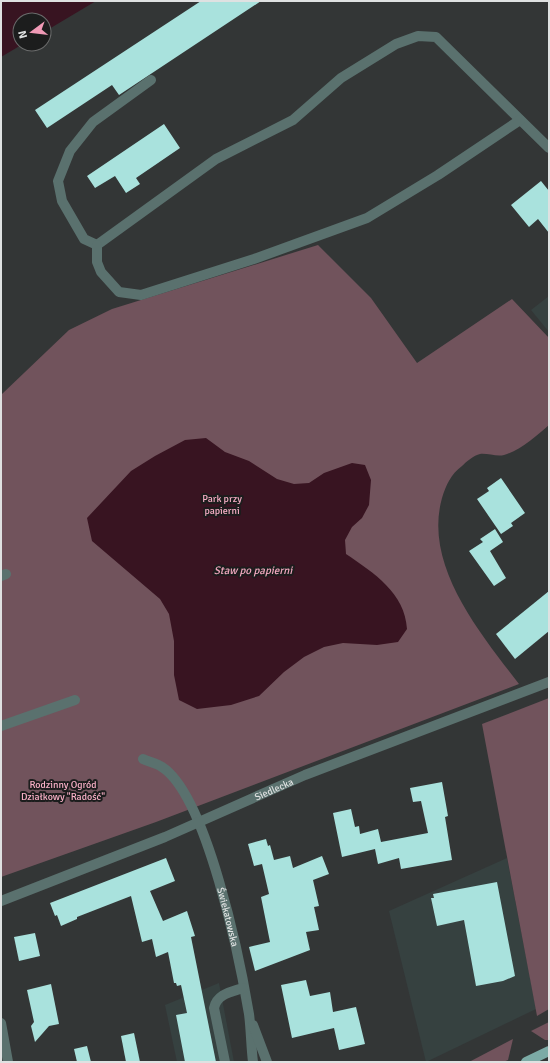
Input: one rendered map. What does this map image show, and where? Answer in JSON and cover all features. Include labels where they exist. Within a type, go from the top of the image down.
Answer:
[{"type":"main road","points":[[526,1062],[549,1051]]},
{"type":"street","points":[[97,245],[216,159],[293,120],[341,78],[396,44],[418,36],[436,37],[549,148]]},
{"type":"street","points":[[97,245],[84,239],[62,201],[58,181],[70,151],[93,122],[151,80]]},
{"type":"street","points":[[97,245],[96,262],[101,272],[119,292],[142,295],[254,259],[366,218],[438,175],[520,120]]},
{"type":"street","name":"Siedlecka","points":[[1,901],[94,866],[199,823],[305,775],[549,682]]},
{"type":"street","points":[[1,726],[75,700]]},
{"type":"street","name":"Świekatowska","points":[[142,759],[162,767],[178,784],[199,823],[225,903],[249,1014],[267,1062]]},
{"type":"street","points":[[225,1062],[214,1008],[216,1001],[221,996],[243,988]]},
{"type":"street","name":"Świekatowska","points":[[249,1014],[253,1062]]},
{"type":"street","points":[[1,1023],[8,1062]]},
{"type":"shaded area","points":[[549,296],[549,332],[531,310]]},
{"type":"shaded area","points":[[507,858],[536,1009],[426,1062],[389,911]]},
{"type":"shaded area","points":[[219,983],[234,1062],[177,1062],[165,1005]]},
{"type":"green space","name":"Park przy papierni","points":[[318,245],[371,298],[417,363],[512,299],[549,338],[549,425],[528,442],[510,453],[504,455],[478,455],[470,459],[458,469],[447,484],[442,498],[438,523],[441,549],[448,574],[459,598],[488,643],[519,684],[156,822],[1,877],[2,394],[69,330],[112,309]]},
{"type":"green space","points":[[549,698],[549,1009],[537,1016],[482,724]]},
{"type":"green space","points":[[549,1022],[549,1040],[545,1040],[531,1031]]},
{"type":"green space","points":[[513,1039],[508,1060],[503,1062],[469,1062]]},
{"type":"water","points":[[1,1],[96,1],[52,27],[52,12],[12,12],[12,50],[1,57]]},
{"type":"water","name":"Staw po papierni","points":[[206,438],[225,452],[249,461],[277,479],[294,484],[309,483],[324,473],[352,463],[365,465],[371,480],[369,505],[362,518],[352,527],[345,540],[346,554],[386,585],[401,605],[405,616],[407,629],[398,642],[377,645],[343,643],[324,647],[304,657],[284,672],[259,696],[231,705],[197,709],[179,700],[174,675],[174,641],[169,614],[160,599],[92,541],[87,518],[131,471],[185,440]]},
{"type":"building","points":[[201,1],[261,1],[119,95],[112,85],[47,128],[35,110]]},
{"type":"building","points":[[164,124],[180,148],[136,178],[140,184],[126,193],[115,176],[95,188],[87,176]]},
{"type":"building","points":[[541,181],[549,191],[549,233],[538,219],[529,227],[511,205]]},
{"type":"building","points":[[501,478],[525,513],[511,523],[513,526],[501,534],[477,499],[489,491],[487,488]]},
{"type":"building","points":[[495,529],[503,542],[490,551],[506,578],[494,586],[469,551],[483,542],[480,539]]},
{"type":"building","points":[[549,591],[549,631],[515,659],[496,634]]},
{"type":"building","points":[[442,782],[448,816],[445,817],[452,860],[401,869],[399,858],[378,864],[375,849],[342,857],[333,813],[351,809],[355,827],[359,826],[360,834],[378,829],[381,842],[428,833],[421,801],[413,802],[410,788]]},
{"type":"building","points":[[266,839],[268,846],[270,845],[274,860],[290,856],[293,868],[322,856],[329,874],[313,880],[319,906],[314,907],[319,930],[306,932],[310,950],[255,971],[249,947],[270,942],[261,897],[269,894],[262,864],[254,866],[248,844]]},
{"type":"building","points":[[166,858],[175,881],[150,891],[163,921],[187,911],[195,936],[191,937],[216,1062],[185,1062],[176,1015],[187,1013],[181,985],[177,986],[176,983],[174,983],[168,952],[156,957],[152,939],[142,942],[131,896],[77,917],[77,919],[61,926],[50,903]]},
{"type":"building","points":[[497,882],[515,976],[503,981],[476,986],[464,920],[437,926],[431,898],[434,898],[433,894]]},
{"type":"building","points":[[35,933],[40,956],[19,961],[14,937]]},
{"type":"building","points":[[306,980],[310,996],[330,992],[333,1012],[356,1007],[365,1044],[339,1050],[334,1028],[292,1038],[281,985]]},
{"type":"building","points":[[51,984],[59,1024],[49,1026],[35,1042],[31,1026],[34,1022],[27,990]]},
{"type":"building","points":[[134,1033],[140,1062],[126,1062],[121,1036]]},
{"type":"building","points":[[87,1046],[91,1062],[77,1062],[74,1049]]},
{"type":"park label","name":"Rodzinny Ogród Działkowy \"Radość\"","points":[[63,790]]}]
